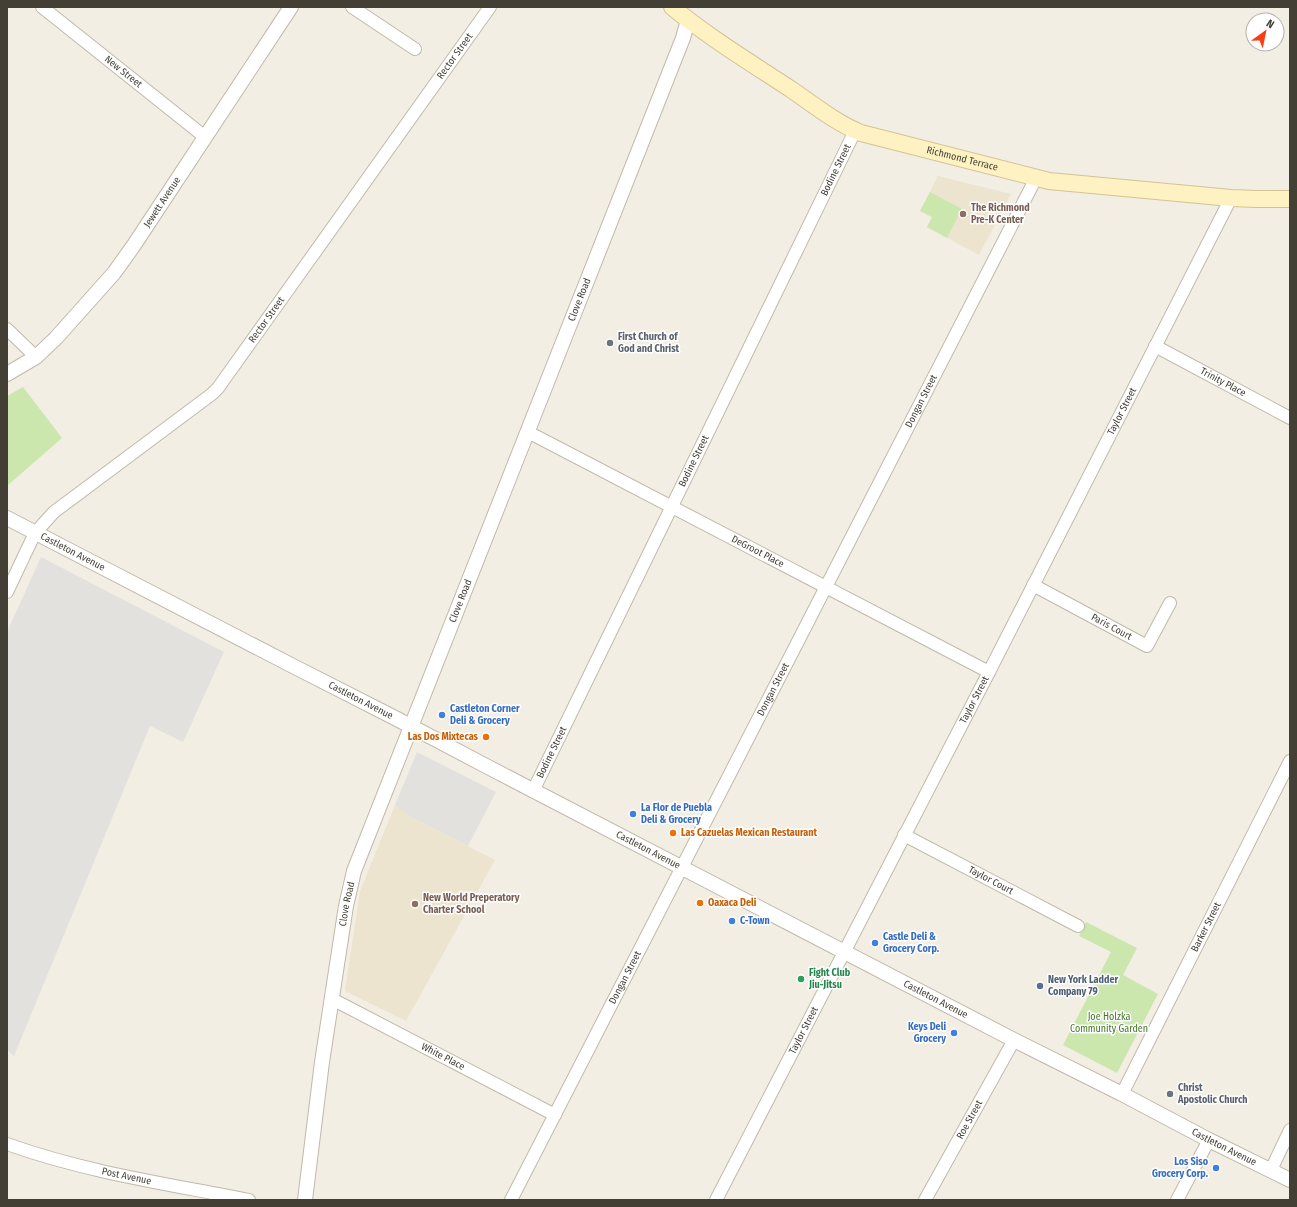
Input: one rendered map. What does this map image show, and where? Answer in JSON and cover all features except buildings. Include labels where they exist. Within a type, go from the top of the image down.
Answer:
[{"type":"main road","name":"Richmond Terrace","points":[[672,7],[749,63],[855,131],[1036,178],[1061,182],[1230,198],[1290,198]]},
{"type":"street","name":"New Street","points":[[42,7],[205,137]]},
{"type":"street","name":"Jewett Avenue","points":[[7,374],[36,357],[56,338],[118,267],[291,7]]},
{"type":"street","points":[[352,7],[415,49]]},
{"type":"street","name":"Rector Street","points":[[7,592],[35,533],[54,512],[218,388],[490,7]]},
{"type":"street","name":"Clove Road","points":[[305,1200],[322,1062],[345,912],[357,863],[626,184],[683,38],[688,20]]},
{"type":"street","name":"Bodine Street","points":[[533,791],[855,131]]},
{"type":"street","name":"Dongan Street","points":[[510,1200],[1036,178]]},
{"type":"street","name":"Taylor Street","points":[[716,1200],[989,672],[1230,198]]},
{"type":"street","points":[[7,329],[36,357]]},
{"type":"street","name":"Trinity Place","points":[[1156,346],[1290,418]]},
{"type":"street","name":"DeGroot Place","points":[[528,432],[989,672]]},
{"type":"street","name":"Castleton Avenue","points":[[7,518],[411,726],[533,791],[1014,1040],[1290,1180]]},
{"type":"street","name":"Paris Court","points":[[1033,585],[1147,646],[1170,603]]},
{"type":"street","name":"Barker Street","points":[[1122,1094],[1290,761]]},
{"type":"street","name":"Taylor Court","points":[[904,835],[1078,926]]},
{"type":"street","name":"White Place","points":[[332,999],[555,1114]]},
{"type":"street","name":"Roe Street","points":[[925,1200],[1014,1040]]},
{"type":"street","points":[[1271,1170],[1290,1130]]},
{"type":"street","points":[[1177,1200],[1209,1140]]},
{"type":"street","name":"Post Avenue","points":[[7,1144],[69,1164],[249,1200]]},
{"type":"shaded area","name":"The Richmond Pre-K Center","points":[[938,176],[1011,194],[979,255],[927,227],[932,217],[920,211]]},
{"type":"shaded area","points":[[41,557],[224,652],[183,742],[150,726],[14,1056],[7,1050],[7,632]]},
{"type":"shaded area","points":[[417,752],[496,792],[468,846],[405,814],[395,805]]},
{"type":"shaded area","name":"New World Preperatory Charter School","points":[[395,805],[405,814],[495,860],[406,1021],[345,991],[360,891]]},
{"type":"green space","points":[[930,192],[962,209],[947,238],[927,227],[932,217],[920,211]]},
{"type":"green space","points":[[23,387],[62,438],[7,486],[7,396]]},
{"type":"green space","name":"Joe Holzka Community Garden","points":[[1086,922],[1137,948],[1123,975],[1158,994],[1117,1073],[1063,1045],[1111,952],[1079,936]]},
{"type":"place","name":"The Richmond Pre-K Center","points":[[963,214]]},
{"type":"place","name":"First Church of God and Christ","points":[[610,343]]},
{"type":"place","name":"Castleton Corner Deli & Grocery","points":[[442,715]]},
{"type":"place","name":"Las Dos Mixtecas","points":[[486,737]]},
{"type":"place","name":"La Flor de Puebla Deli & Grocery","points":[[633,814]]},
{"type":"place","name":"Las Cazuelas Mexican Restaurant","points":[[673,833]]},
{"type":"place","name":"Oaxaca Deli","points":[[700,903]]},
{"type":"place","name":"New World Preperatory Charter School","points":[[415,904]]},
{"type":"place","name":"C-Town","points":[[732,921]]},
{"type":"place","name":"Castle Deli & Grocery Corp.","points":[[875,943]]},
{"type":"place","name":"Fight Club Jiu-Jitsu","points":[[801,979]]},
{"type":"place","name":"New York Ladder Company 79","points":[[1040,986]]},
{"type":"place","name":"Keys Deli Grocery","points":[[954,1033]]},
{"type":"place","name":"Christ Apostolic Church","points":[[1170,1094]]},
{"type":"place","name":"Los Siso Grocery Corp.","points":[[1216,1168]]}]
